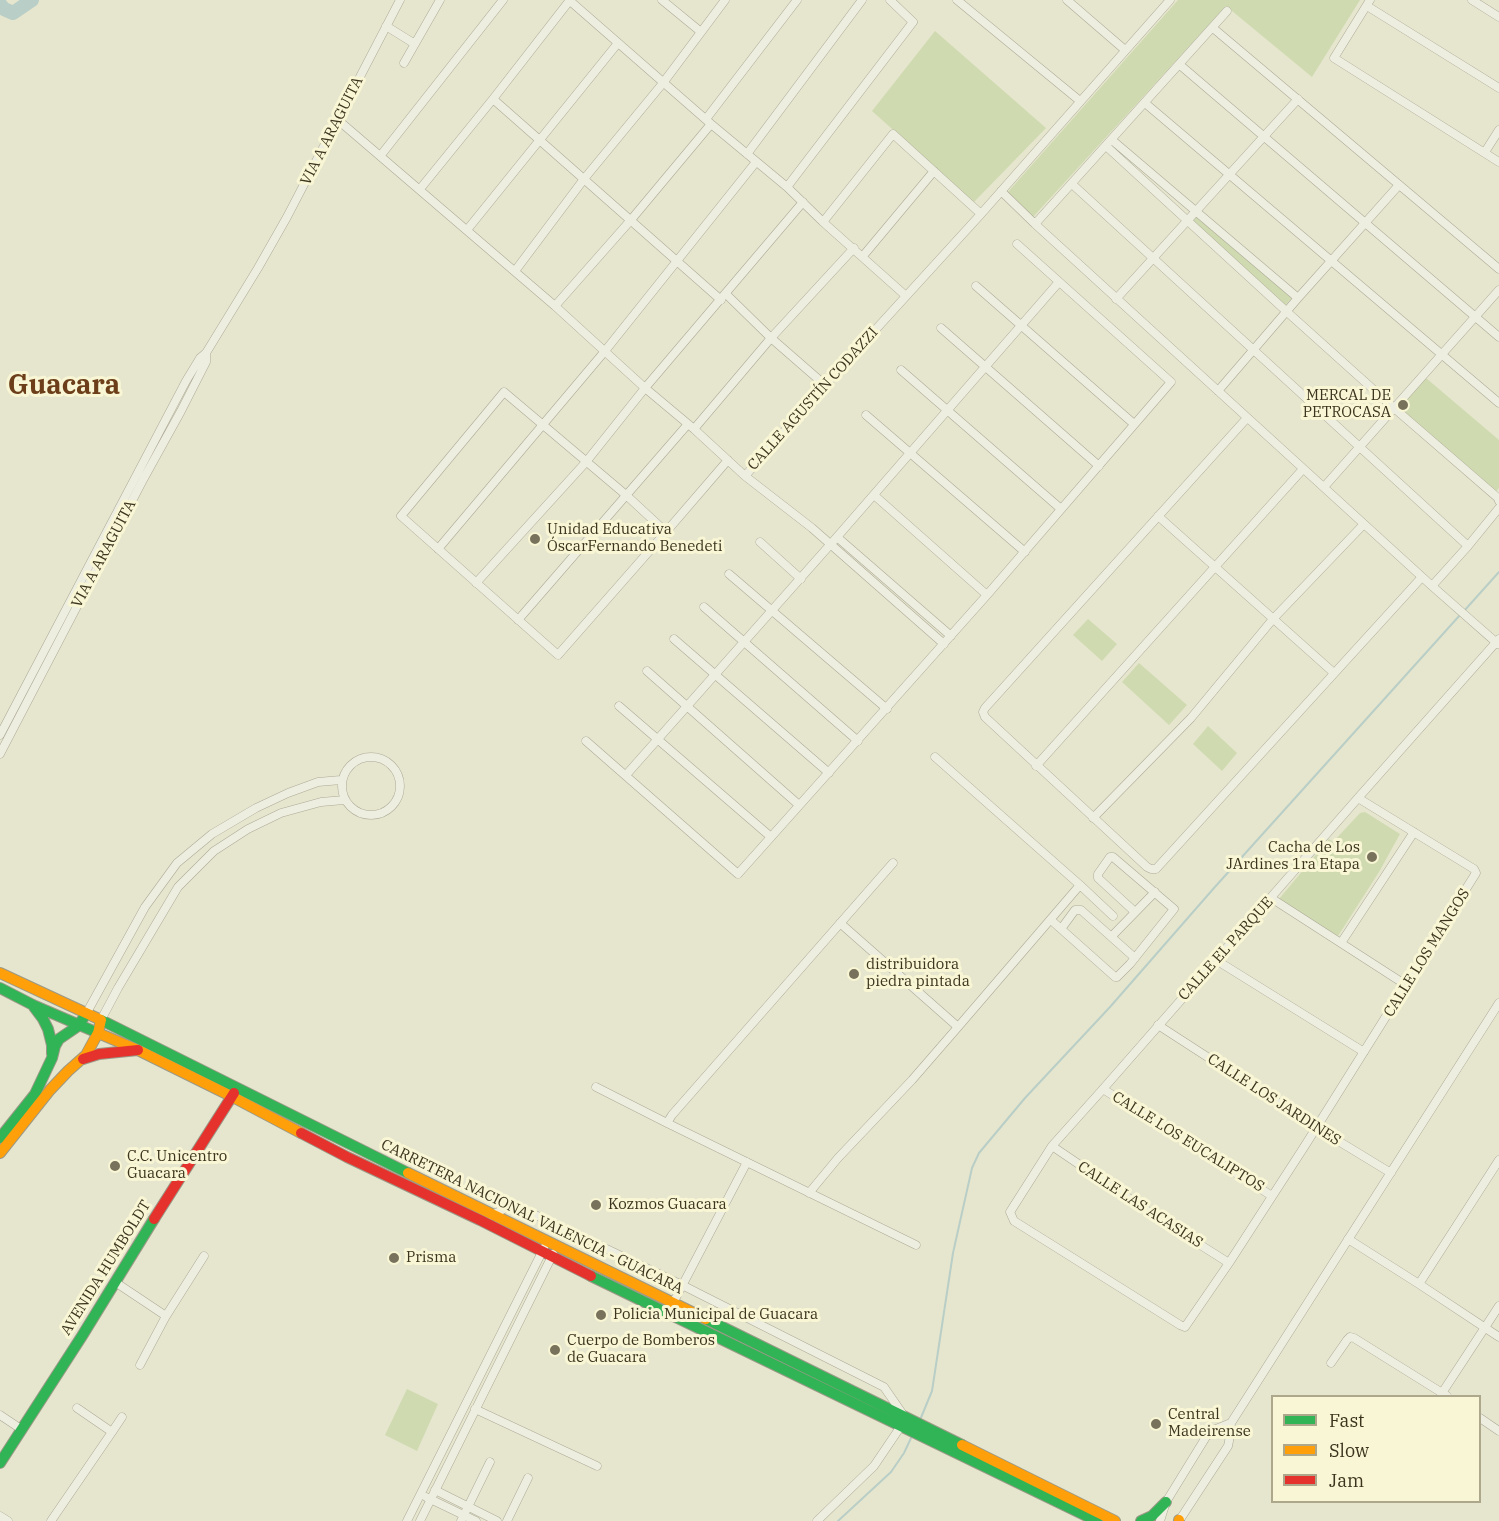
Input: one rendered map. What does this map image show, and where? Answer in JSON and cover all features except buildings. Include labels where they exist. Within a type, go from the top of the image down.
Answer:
[{"type":"main road","name":"CARRETERA NACIONAL VALENCIA - GUACARA","points":[[0,973],[101,1020],[234,1092],[347,1158],[480,1220],[550,1249],[1115,1521]]},
{"type":"main road","name":"CARRETERA NACIONAL VALENCIA - GUACARA","points":[[0,988],[78,1026],[138,1050],[172,1068],[234,1092],[492,1215],[550,1249]]},
{"type":"main road","points":[[33,1005],[48,1029],[52,1058]]},
{"type":"main road","points":[[0,1138],[34,1094],[59,1039],[78,1026],[86,1014]]},
{"type":"main road","points":[[0,1153],[50,1090],[82,1059],[98,1034],[101,1020]]},
{"type":"main road","points":[[82,1059],[99,1054],[138,1050]]},
{"type":"main road","name":"AVENIDA HUMBOLDT","points":[[0,1463],[234,1092]]},
{"type":"main road","name":"CARRETERA NACIONAL VALENCIA - GUACARA","points":[[912,1425],[1097,1521]]},
{"type":"main road","points":[[1141,1521],[1152,1516],[1166,1502]]},
{"type":"street","name":"VIA A ARAGUITA","points":[[0,735],[186,381],[200,358],[206,353],[287,217],[400,0]]},
{"type":"street","points":[[404,63],[440,0]]},
{"type":"street","points":[[381,155],[503,0]]},
{"type":"street","points":[[420,189],[570,0],[708,122],[787,187],[906,296]]},
{"type":"street","points":[[662,0],[701,32]]},
{"type":"street","points":[[515,271],[726,0]]},
{"type":"street","points":[[555,306],[630,221],[708,122],[797,0]]},
{"type":"street","points":[[747,154],[862,0]]},
{"type":"street","points":[[787,187],[914,22],[890,0]]},
{"type":"street","points":[[957,0],[1080,101]]},
{"type":"street","points":[[1067,0],[1125,50]]},
{"type":"street","name":"CALLE AGUSTÍN CODAZZI","points":[[338,120],[515,271],[745,476],[1170,0]]},
{"type":"street","points":[[1472,0],[1499,17]]},
{"type":"street","points":[[1499,88],[1368,3],[1334,58],[1499,162]]},
{"type":"street","points":[[1035,224],[1227,11]]},
{"type":"street","points":[[387,26],[415,44]]},
{"type":"street","points":[[1213,28],[1499,268]]},
{"type":"street","points":[[467,230],[618,43]]},
{"type":"street","points":[[1179,65],[1499,337]]},
{"type":"street","points":[[493,99],[675,261],[723,297],[825,385]]},
{"type":"street","points":[[1116,298],[1298,99]]},
{"type":"street","points":[[1145,103],[1499,403]]},
{"type":"street","points":[[1485,152],[1499,130]]},
{"type":"street","points":[[823,222],[893,134],[981,214]]},
{"type":"street","points":[[1112,140],[1298,298]]},
{"type":"street","points":[[1106,146],[1286,311],[1499,499]]},
{"type":"street","points":[[438,549],[605,351],[756,162]]},
{"type":"street","points":[[863,256],[934,171]]},
{"type":"street","points":[[1072,184],[1468,546]]},
{"type":"street","points":[[1218,391],[1252,349],[1399,185]]},
{"type":"street","points":[[1001,191],[1422,577],[1498,642]]},
{"type":"street","points":[[476,583],[586,462],[645,388],[803,202]]},
{"type":"street","points":[[586,741],[738,874],[887,709],[1099,466],[1171,382],[1017,244]]},
{"type":"street","points":[[518,620],[626,495],[854,248]]},
{"type":"street","points":[[627,775],[831,545],[1059,282]]},
{"type":"street","points":[[976,286],[1134,424]]},
{"type":"street","points":[[1324,488],[1499,290]]},
{"type":"street","points":[[941,328],[1099,466]]},
{"type":"street","name":"VIA A ARAGUITA","points":[[0,754],[181,411],[206,362],[206,353]]},
{"type":"street","points":[[902,370],[1061,509]]},
{"type":"street","points":[[666,532],[626,495],[504,392],[401,516],[558,655],[666,532],[728,460]]},
{"type":"street","points":[[866,415],[1024,552]]},
{"type":"street","points":[[1247,418],[983,712],[985,717],[1093,818],[1147,867],[1156,869],[1422,577]]},
{"type":"street","points":[[1036,766],[1304,469]]},
{"type":"street","points":[[745,476],[831,545],[944,644]]},
{"type":"street","points":[[874,495],[987,595]]},
{"type":"street","points":[[1432,586],[1499,508]]},
{"type":"street","points":[[1158,516],[1334,674]]},
{"type":"street","points":[[1093,818],[1191,718],[1273,619],[1364,524]]},
{"type":"street","points":[[837,537],[951,636]]},
{"type":"street","points":[[760,542],[801,579]]},
{"type":"street","points":[[729,574],[887,709]]},
{"type":"street","points":[[704,607],[858,741]]},
{"type":"street","points":[[674,639],[829,773]]},
{"type":"street","name":"CALLE EL PARQUE","points":[[1229,1263],[1185,1327],[1014,1221],[1010,1212],[1052,1146],[1498,642]]},
{"type":"street","points":[[648,671],[800,806]]},
{"type":"street","points":[[619,706],[771,837]]},
{"type":"street","points":[[374,756],[384,759],[393,766],[399,776],[398,798],[392,807],[383,813],[372,816],[361,814],[351,809],[344,800],[341,780],[345,770],[352,762],[363,757],[374,756]]},
{"type":"street","points":[[935,757],[1113,916]]},
{"type":"street","points":[[86,1014],[145,907],[177,863],[212,834],[256,808],[318,782],[341,780]]},
{"type":"street","name":"CALLE LOS MANGOS","points":[[1318,1125],[1476,873],[1474,869],[1358,798]]},
{"type":"street","points":[[101,1020],[178,887],[214,851],[248,829],[281,813],[321,802],[344,800]]},
{"type":"street","points":[[1341,943],[1414,832]]},
{"type":"street","points":[[1051,920],[1115,977],[1120,975],[1135,958],[1174,910],[1113,856],[1098,874],[1098,878],[1135,912]]},
{"type":"street","points":[[667,1123],[893,863]]},
{"type":"street","points":[[810,1192],[838,1158],[912,1080],[1080,885]]},
{"type":"street","points":[[1112,936],[1155,892]]},
{"type":"street","points":[[1271,898],[1406,985]]},
{"type":"street","points":[[1060,929],[1075,910],[1081,910],[1135,958]]},
{"type":"street","points":[[840,923],[958,1027]]},
{"type":"street","points":[[1216,960],[1364,1052]]},
{"type":"street","points":[[1179,1521],[1228,1446],[1231,1423],[1499,1003]]},
{"type":"street","name":"CALLE LOS JARDINES","points":[[1158,1025],[1391,1173]]},
{"type":"street","points":[[596,1087],[916,1245]]},
{"type":"street","name":"CALLE LOS EUCALIPTOS","points":[[1103,1089],[1272,1196]]},
{"type":"street","points":[[1229,1263],[1318,1125]]},
{"type":"street","name":"CALLE LAS ACASIAS","points":[[1052,1146],[1229,1263]]},
{"type":"street","points":[[1419,1284],[1499,1160]]},
{"type":"street","points":[[671,1308],[747,1162]]},
{"type":"street","points":[[492,1215],[508,1207],[525,1210],[884,1387],[912,1425],[874,1466],[817,1521]]},
{"type":"street","points":[[1348,1239],[1499,1337]]},
{"type":"street","points":[[420,1521],[550,1249]]},
{"type":"street","points":[[407,1521],[550,1249]]},
{"type":"street","points":[[140,1365],[166,1316],[204,1256]]},
{"type":"street","points":[[115,1282],[166,1316]]},
{"type":"street","points":[[1331,1364],[1347,1340],[1350,1337],[1354,1338],[1445,1395],[1499,1306]]},
{"type":"street","points":[[77,1408],[112,1432]]},
{"type":"street","points":[[475,1409],[597,1466]]},
{"type":"street","points":[[0,1415],[21,1429]]},
{"type":"street","points":[[51,1521],[122,1417]]},
{"type":"street","points":[[1481,1419],[1499,1431]]},
{"type":"street","points":[[1160,1521],[1166,1502],[1206,1437],[1216,1429],[1231,1423]]},
{"type":"street","points":[[463,1518],[490,1462]]},
{"type":"street","points":[[507,1521],[528,1478]]},
{"type":"street","points":[[435,1490],[497,1521]]},
{"type":"street","points":[[421,1494],[463,1518],[476,1521]]},
{"type":"street","points":[[0,1516],[8,1521]]},
{"type":"green space","points":[[1178,0],[1360,0],[1312,77],[1226,6],[1033,217],[1007,193]]},
{"type":"green space","points":[[935,31],[1046,128],[974,202],[872,111]]},
{"type":"green space","points":[[1197,216],[1292,298],[1285,305],[1193,221]]},
{"type":"green space","points":[[1426,378],[1499,440],[1499,488],[1495,493],[1399,408]]},
{"type":"green space","points":[[1088,619],[1117,644],[1102,661],[1073,635]]},
{"type":"green space","points":[[1139,663],[1187,705],[1169,725],[1122,682]]},
{"type":"green space","points":[[1208,726],[1237,753],[1222,771],[1193,744]]},
{"type":"green space","points":[[1365,812],[1400,834],[1338,936],[1279,899],[1329,839],[1333,842],[1360,813]]},
{"type":"green space","points":[[407,1389],[438,1404],[417,1451],[385,1435]]},
{"type":"waterway","points":[[0,4],[4,9],[13,13],[32,0]]},
{"type":"waterway","points":[[1464,611],[1499,572]]},
{"type":"waterway","points":[[920,1420],[932,1391],[953,1253],[972,1168],[979,1153],[1025,1098],[1110,1007],[1460,615]]},
{"type":"waterway","points":[[838,1521],[891,1472],[912,1436]]},
{"type":"traffic: fast","points":[[0,988],[98,1033]]},
{"type":"traffic: fast","points":[[34,1007],[48,1029],[52,1054]]},
{"type":"traffic: fast","points":[[0,1138],[35,1094],[59,1039],[78,1026],[86,1014]]},
{"type":"traffic: fast","points":[[101,1020],[408,1173]]},
{"type":"traffic: fast","points":[[0,1463],[154,1219]]},
{"type":"traffic: fast","points":[[591,1276],[1097,1521]]},
{"type":"traffic: fast","points":[[706,1319],[962,1445]]},
{"type":"traffic: fast","points":[[1141,1521],[1152,1516],[1166,1502]]},
{"type":"traffic: slow","points":[[0,973],[101,1020],[98,1033],[86,1055],[50,1090],[0,1153]]},
{"type":"traffic: slow","points":[[98,1033],[138,1050],[301,1133]]},
{"type":"traffic: slow","points":[[408,1173],[706,1319]]},
{"type":"traffic: slow","points":[[962,1445],[1115,1521]]},
{"type":"traffic: jam","points":[[83,1059],[99,1054],[138,1050]]},
{"type":"traffic: jam","points":[[154,1219],[234,1093]]},
{"type":"traffic: jam","points":[[301,1133],[591,1276]]},
{"type":"place","name":"MERCAL DE PETROCASA","points":[[1403,405]]},
{"type":"place","name":"Unidad Educativa ÓscarFernando Benedeti","points":[[535,539]]},
{"type":"place","name":"Cacha de Los JArdines 1ra Etapa","points":[[1372,857]]},
{"type":"place","name":"distribuidora piedra pintada","points":[[854,974]]},
{"type":"place","name":"C.C. Unicentro Guacara","points":[[115,1166]]},
{"type":"place","name":"Kozmos Guacara","points":[[596,1205]]},
{"type":"place","name":"Prisma","points":[[394,1258]]},
{"type":"place","name":"Policia Municipal de Guacara","points":[[601,1315]]},
{"type":"place","name":"Cuerpo de Bomberos de Guacara","points":[[555,1350]]},
{"type":"place","name":"Central Madeirense","points":[[1156,1424]]},
{"type":"district","name":"Guacara","points":[[64,386]]}]
